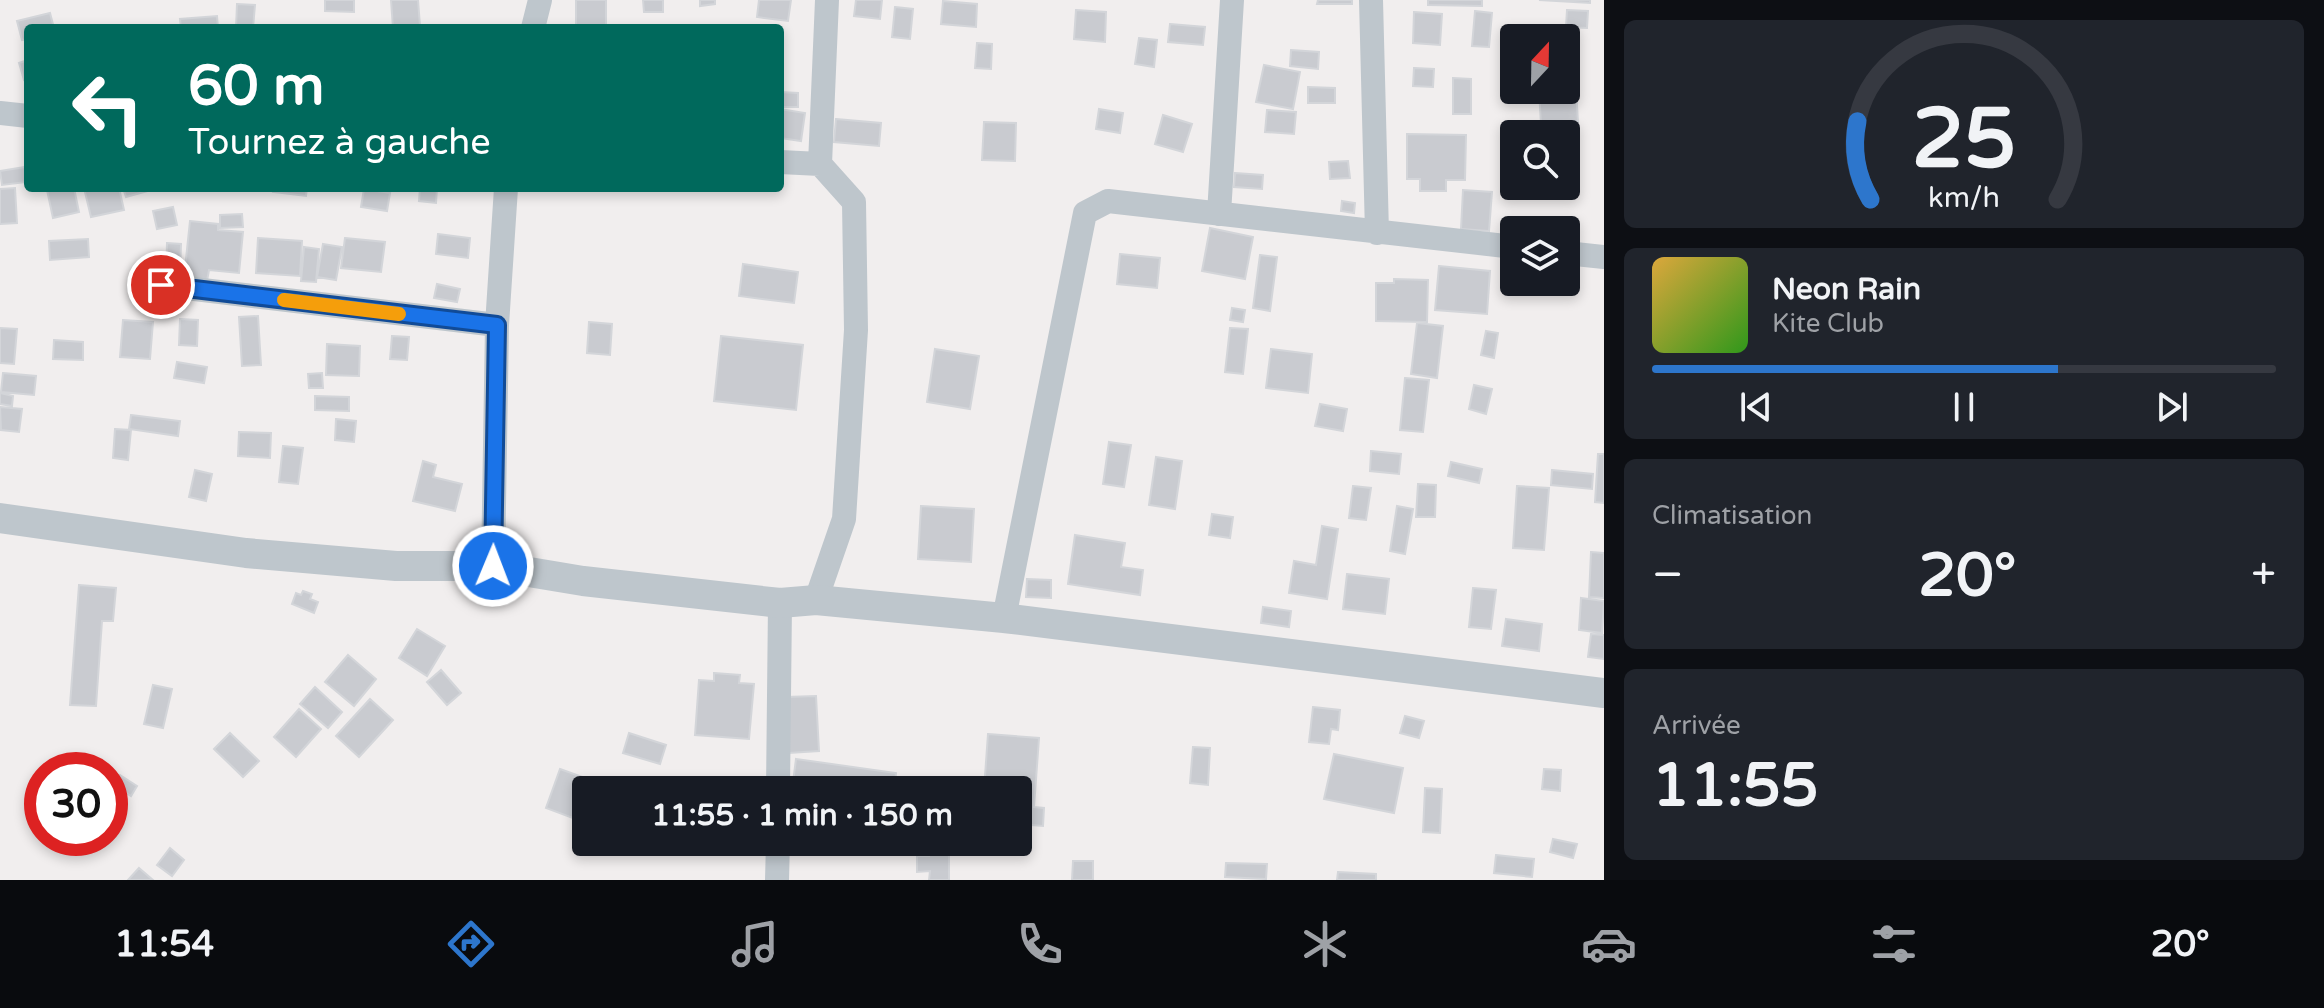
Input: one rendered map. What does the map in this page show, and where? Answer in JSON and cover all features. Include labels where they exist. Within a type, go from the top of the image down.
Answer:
[{"type":"street","points":[[534,24],[540,0]]},
{"type":"street","points":[[816,600],[844,519],[856,330],[854,202],[820,164],[827,0]]},
{"type":"street","points":[[1219,214],[1232,0]]},
{"type":"street","points":[[1371,0],[1377,233]]},
{"type":"street","points":[[0,113],[24,116]]},
{"type":"street","points":[[784,162],[820,164]]},
{"type":"street","points":[[493,566],[497,325],[506,192]]},
{"type":"street","points":[[1004,618],[1085,213],[1108,201],[1500,246]]},
{"type":"street","points":[[1580,254],[1604,257]]},
{"type":"street","points":[[161,285],[497,325]]},
{"type":"street","points":[[0,518],[246,553],[396,566],[493,566],[583,581],[780,603],[816,600],[1004,618],[1604,693]]},
{"type":"street","points":[[778,776],[780,603]]},
{"type":"street","points":[[777,880],[778,856]]},
{"type":"building","points":[[325,0],[354,0],[354,12],[325,11]]},
{"type":"building","points":[[391,0],[418,0],[420,24],[393,24]]},
{"type":"building","points":[[576,0],[606,0],[606,24],[576,24]]},
{"type":"building","points":[[643,0],[663,0],[663,12],[644,12]]},
{"type":"building","points":[[700,0],[715,0],[715,4],[700,6]]},
{"type":"building","points":[[759,0],[791,0],[788,21],[757,17]]},
{"type":"building","points":[[856,0],[882,0],[880,19],[854,16]]},
{"type":"building","points":[[1318,0],[1352,0],[1352,4],[1317,4]]},
{"type":"building","points":[[1428,0],[1482,0],[1482,6],[1428,5]]},
{"type":"building","points":[[1539,0],[1590,0],[1590,3]]},
{"type":"building","points":[[943,1],[977,4],[976,27],[941,24]]},
{"type":"building","points":[[237,4],[255,5],[253,24],[236,24]]},
{"type":"building","points":[[895,7],[913,9],[910,39],[892,37]]},
{"type":"building","points":[[1076,10],[1106,12],[1105,42],[1074,39]]},
{"type":"building","points":[[1567,10],[1588,11],[1587,28],[1580,28],[1580,24],[1566,24]]},
{"type":"building","points":[[1475,11],[1492,13],[1489,47],[1472,46]]},
{"type":"building","points":[[1414,12],[1442,14],[1440,45],[1413,43]]},
{"type":"building","points":[[50,13],[53,24],[24,24],[22,40],[17,21]]},
{"type":"building","points":[[217,16],[218,24],[181,24],[180,19]]},
{"type":"building","points":[[1170,24],[1205,27],[1203,45],[1168,42]]},
{"type":"building","points":[[1139,38],[1157,40],[1154,67],[1135,64]]},
{"type":"building","points":[[977,43],[992,44],[991,69],[975,68]]},
{"type":"building","points":[[1291,50],[1319,52],[1318,69],[1290,66]]},
{"type":"building","points":[[24,61],[24,80],[19,63]]},
{"type":"building","points":[[1264,65],[1300,72],[1293,109],[1256,102]]},
{"type":"building","points":[[1414,68],[1434,69],[1433,87],[1413,86]]},
{"type":"building","points":[[1453,78],[1471,79],[1471,114],[1453,114]]},
{"type":"building","points":[[1308,87],[1335,88],[1335,103],[1308,103]]},
{"type":"building","points":[[784,92],[798,93],[798,107],[784,107]]},
{"type":"building","points":[[1540,104],[1577,104],[1578,120],[1541,120]]},
{"type":"building","points":[[1099,109],[1123,113],[1120,133],[1096,129]]},
{"type":"building","points":[[784,110],[805,113],[801,141],[784,139]]},
{"type":"building","points":[[1267,110],[1296,112],[1294,134],[1265,132]]},
{"type":"building","points":[[1163,115],[1192,124],[1183,152],[1155,144]]},
{"type":"building","points":[[836,119],[881,123],[879,146],[834,142]]},
{"type":"building","points":[[984,122],[1016,123],[1015,161],[982,160]]},
{"type":"building","points":[[1407,134],[1466,135],[1465,180],[1446,180],[1446,191],[1420,191],[1420,179],[1407,179]]},
{"type":"building","points":[[1348,161],[1350,178],[1330,179],[1329,162]]},
{"type":"building","points":[[24,167],[24,182],[2,185],[0,171]]},
{"type":"building","points":[[1235,173],[1263,175],[1262,189],[1234,187]]},
{"type":"building","points":[[15,188],[17,223],[0,224],[0,189]]},
{"type":"building","points":[[1463,190],[1492,192],[1489,231],[1461,229]]},
{"type":"building","points":[[47,192],[75,192],[79,212],[53,218]]},
{"type":"building","points":[[85,192],[120,192],[124,210],[91,217]]},
{"type":"building","points":[[124,192],[144,192],[126,197]]},
{"type":"building","points":[[273,192],[306,192],[306,196]]},
{"type":"building","points":[[364,192],[390,193],[387,211],[361,207]]},
{"type":"building","points":[[420,192],[437,192],[436,203],[419,201]]},
{"type":"building","points":[[1342,201],[1355,203],[1354,213],[1341,211]]},
{"type":"building","points":[[173,207],[177,225],[157,229],[153,211]]},
{"type":"building","points":[[242,214],[243,227],[220,228],[220,215]]},
{"type":"building","points":[[190,221],[218,224],[218,230],[243,232],[239,273],[209,270],[207,281],[184,278]]},
{"type":"building","points":[[1210,228],[1253,237],[1245,279],[1202,271]]},
{"type":"building","points":[[438,234],[470,238],[468,258],[436,254]]},
{"type":"building","points":[[258,238],[302,241],[300,276],[256,273]]},
{"type":"building","points":[[345,238],[385,242],[381,272],[341,268]]},
{"type":"building","points":[[88,239],[89,257],[50,260],[49,241]]},
{"type":"building","points":[[167,243],[181,244],[180,273],[166,272]]},
{"type":"building","points":[[323,244],[342,247],[336,280],[317,277]]},
{"type":"building","points":[[304,247],[319,249],[316,282],[301,281]]},
{"type":"building","points":[[1120,254],[1160,258],[1157,288],[1117,284]]},
{"type":"building","points":[[1260,255],[1277,257],[1270,311],[1253,308]]},
{"type":"building","points":[[743,264],[798,272],[794,303],[739,296]]},
{"type":"building","points":[[1439,266],[1490,271],[1487,314],[1435,310]]},
{"type":"building","points":[[1394,279],[1428,280],[1427,322],[1376,321],[1376,283],[1394,283]]},
{"type":"building","points":[[437,284],[460,289],[457,302],[434,298]]},
{"type":"building","points":[[1232,308],[1245,310],[1243,322],[1230,320]]},
{"type":"building","points":[[258,316],[261,365],[242,366],[239,317]]},
{"type":"building","points":[[180,319],[198,320],[197,346],[179,345]]},
{"type":"building","points":[[123,320],[153,322],[150,359],[120,357]]},
{"type":"building","points":[[589,322],[612,324],[610,355],[587,353]]},
{"type":"building","points":[[1417,323],[1443,326],[1437,378],[1411,374]]},
{"type":"building","points":[[0,328],[17,329],[14,364],[0,363]]},
{"type":"building","points":[[1230,328],[1248,329],[1243,374],[1225,372]]},
{"type":"building","points":[[1486,331],[1498,333],[1494,358],[1481,355]]},
{"type":"building","points":[[392,336],[409,337],[407,360],[390,359]]},
{"type":"building","points":[[721,336],[803,345],[796,410],[714,401]]},
{"type":"building","points":[[54,340],[83,342],[83,360],[53,359]]},
{"type":"building","points":[[327,344],[360,346],[359,376],[326,375]]},
{"type":"building","points":[[935,349],[979,356],[970,409],[927,402]]},
{"type":"building","points":[[1271,349],[1312,354],[1308,393],[1266,388]]},
{"type":"building","points":[[177,362],[207,367],[204,383],[174,378]]},
{"type":"building","points":[[3,373],[36,376],[34,395],[1,392]]},
{"type":"building","points":[[322,373],[323,388],[309,388],[308,374]]},
{"type":"building","points":[[1405,378],[1429,380],[1423,432],[1400,430]]},
{"type":"building","points":[[1474,385],[1492,389],[1486,414],[1469,409]]},
{"type":"building","points":[[0,393],[13,396],[12,406],[0,404]]},
{"type":"building","points":[[315,396],[349,397],[349,411],[315,410]]},
{"type":"building","points":[[1320,404],[1347,409],[1343,431],[1315,426]]},
{"type":"building","points":[[0,407],[22,409],[19,432],[1,430]]},
{"type":"building","points":[[131,415],[180,421],[178,436],[129,429]]},
{"type":"building","points":[[336,419],[356,421],[354,442],[335,440]]},
{"type":"building","points":[[115,429],[131,430],[128,460],[113,458]]},
{"type":"building","points":[[239,432],[271,433],[270,458],[238,456]]},
{"type":"building","points":[[1109,442],[1131,445],[1124,487],[1103,484]]},
{"type":"building","points":[[283,446],[303,448],[298,484],[279,482]]},
{"type":"building","points":[[1371,451],[1401,454],[1399,474],[1370,471]]},
{"type":"building","points":[[1598,454],[1604,454],[1604,503],[1595,502]]},
{"type":"building","points":[[1156,457],[1182,461],[1175,509],[1149,505]]},
{"type":"building","points":[[423,461],[436,465],[433,477],[462,484],[455,511],[413,501]]},
{"type":"building","points":[[1451,462],[1482,469],[1479,483],[1448,476]]},
{"type":"building","points":[[195,470],[212,474],[206,501],[189,497]]},
{"type":"building","points":[[1552,470],[1593,474],[1592,489],[1551,485]]},
{"type":"building","points":[[1418,484],[1436,485],[1435,517],[1416,517]]},
{"type":"building","points":[[1353,486],[1371,488],[1366,520],[1349,518]]},
{"type":"building","points":[[1517,486],[1549,488],[1544,550],[1513,548]]},
{"type":"building","points":[[921,506],[974,509],[971,562],[918,559]]},
{"type":"building","points":[[1397,506],[1413,509],[1405,554],[1390,551]]},
{"type":"building","points":[[1212,514],[1233,517],[1230,538],[1209,535]]},
{"type":"building","points":[[1322,526],[1338,529],[1327,599],[1289,593],[1294,561],[1316,565]]},
{"type":"building","points":[[1075,535],[1125,543],[1121,567],[1143,570],[1140,595],[1068,584]]},
{"type":"building","points":[[1591,552],[1604,553],[1604,598],[1589,597]]},
{"type":"building","points":[[1347,574],[1389,579],[1385,614],[1343,609]]},
{"type":"building","points":[[1027,579],[1051,580],[1051,598],[1026,597]]},
{"type":"building","points":[[79,585],[116,588],[113,621],[102,621],[96,706],[70,705]]},
{"type":"building","points":[[1473,588],[1496,590],[1491,629],[1469,627]]},
{"type":"building","points":[[303,591],[312,594],[310,599],[318,602],[314,613],[292,604],[296,593],[301,595]]},
{"type":"building","points":[[1581,598],[1604,601],[1602,633],[1579,630]]},
{"type":"building","points":[[1263,607],[1291,611],[1289,627],[1261,623]]},
{"type":"building","points":[[1506,619],[1542,624],[1539,651],[1502,646]]},
{"type":"building","points":[[417,629],[445,646],[427,676],[399,658]]},
{"type":"building","points":[[1591,634],[1604,635],[1604,659],[1588,657]]},
{"type":"building","points":[[348,655],[376,679],[354,706],[325,682]]},
{"type":"building","points":[[441,670],[461,693],[447,705],[427,682]]},
{"type":"building","points":[[714,673],[740,675],[739,683],[754,684],[749,739],[695,735],[699,680],[714,681]]},
{"type":"building","points":[[153,685],[172,689],[163,728],[144,724]]},
{"type":"building","points":[[315,687],[342,712],[328,728],[300,704]]},
{"type":"building","points":[[816,696],[819,751],[789,753],[786,697]]},
{"type":"building","points":[[370,699],[393,720],[359,757],[336,736]]},
{"type":"building","points":[[1313,707],[1340,710],[1338,730],[1331,729],[1329,744],[1309,742]]},
{"type":"building","points":[[299,709],[321,729],[296,757],[274,737]]},
{"type":"building","points":[[1405,716],[1424,721],[1419,738],[1400,733]]},
{"type":"building","points":[[230,733],[259,761],[243,777],[214,749]]},
{"type":"building","points":[[629,733],[666,745],[660,764],[623,753]]},
{"type":"building","points":[[988,734],[1039,738],[1034,807],[1044,808],[1043,826],[1032,825],[1032,776],[985,776]]},
{"type":"building","points":[[1193,747],[1210,748],[1208,785],[1190,783]]},
{"type":"building","points":[[1334,754],[1403,768],[1394,813],[1324,799]]},
{"type":"building","points":[[796,759],[896,773],[896,776],[794,776]]},
{"type":"building","points":[[560,769],[580,776],[572,776],[572,818],[546,808]]},
{"type":"building","points":[[1544,769],[1561,770],[1560,791],[1542,789]]},
{"type":"building","points":[[128,780],[137,786],[131,796],[128,794]]},
{"type":"building","points":[[1425,788],[1442,789],[1440,833],[1423,832]]},
{"type":"building","points":[[1553,839],[1577,844],[1573,858],[1550,852]]},
{"type":"building","points":[[170,848],[184,860],[172,876],[157,865]]},
{"type":"building","points":[[1496,855],[1534,859],[1532,877],[1494,873]]},
{"type":"building","points":[[917,856],[949,856],[949,880],[929,880],[930,871],[917,872]]},
{"type":"building","points":[[1073,861],[1093,861],[1093,880],[1072,880]]},
{"type":"building","points":[[1226,863],[1267,864],[1266,879],[1225,877]]},
{"type":"building","points":[[139,868],[153,880],[128,880]]},
{"type":"building","points":[[1338,872],[1376,874],[1376,880],[1337,880]]},
{"type":"slow traffic","points":[[284,300],[399,314]]},
{"type":"route","points":[[161,285],[497,325],[493,566]]}]
